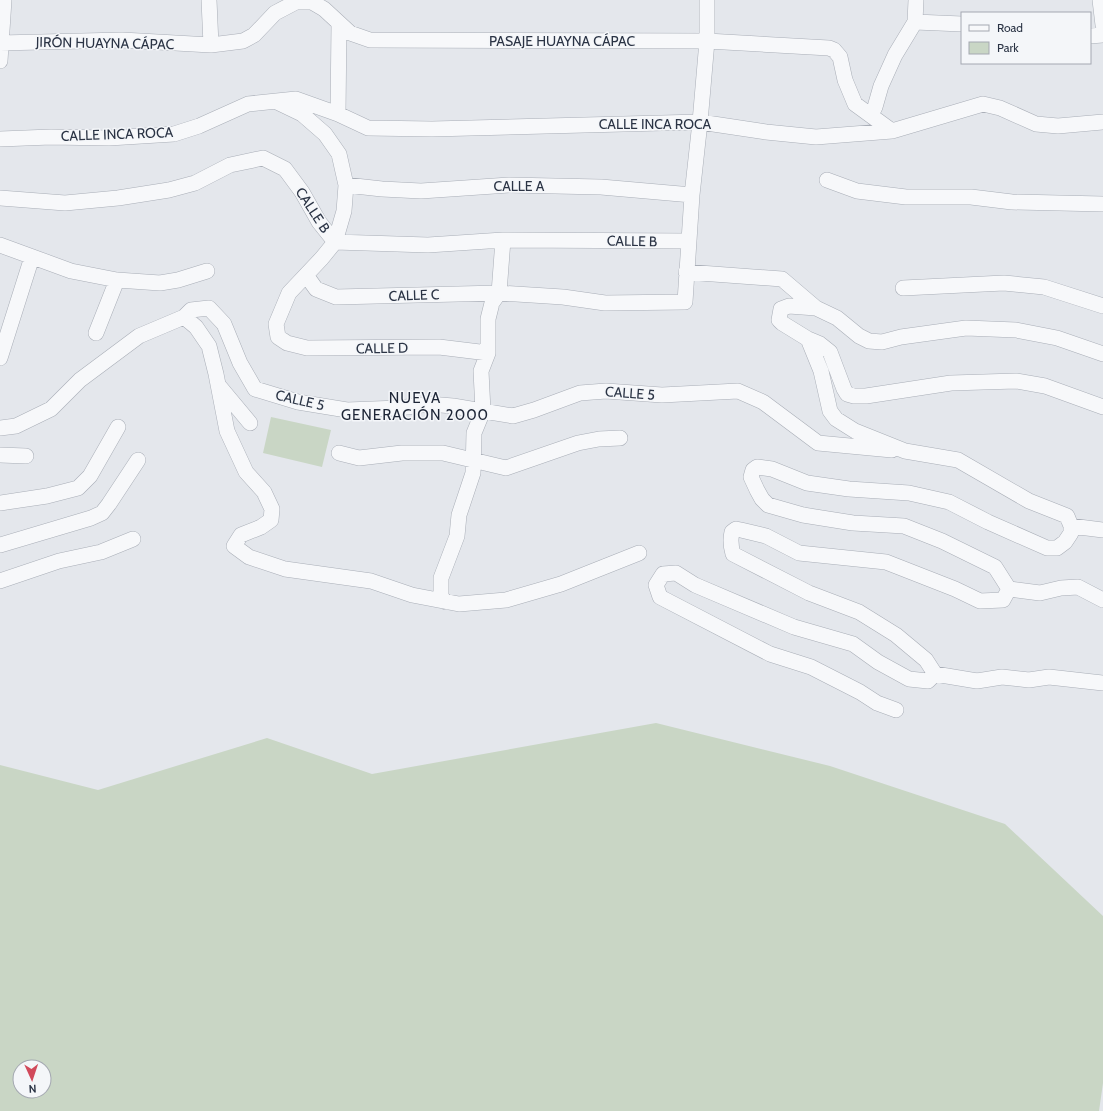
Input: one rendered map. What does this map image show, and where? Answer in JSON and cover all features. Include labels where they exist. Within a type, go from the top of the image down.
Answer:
[{"type":"street","points":[[0,61],[4,0]]},
{"type":"street","points":[[209,0],[211,45]]},
{"type":"street","points":[[707,0],[707,41],[686,272],[782,279],[816,308],[837,318],[859,336],[869,340],[882,342],[901,337],[966,328],[1016,330],[1057,338],[1103,354]]},
{"type":"street","points":[[871,116],[876,107],[881,86],[895,55],[915,22],[916,0]]},
{"type":"street","points":[[1100,0],[1103,25]]},
{"type":"street","name":"PASAJE HUAYNA CÁPAC","points":[[211,45],[243,41],[254,35],[275,13],[296,2],[312,2],[324,9],[350,33],[370,40],[707,41],[829,48],[834,50],[840,57],[845,80],[855,104],[892,131]]},
{"type":"street","points":[[915,22],[961,24]]},
{"type":"street","points":[[338,114],[339,24]]},
{"type":"street","points":[[1091,36],[1103,35]]},
{"type":"street","name":"JIRÓN HUAYNA CÁPAC","points":[[0,43],[122,40],[211,45]]},
{"type":"street","name":"CALLE INCA ROCA","points":[[0,139],[51,136],[109,138],[174,134],[199,126],[248,104],[296,99],[338,114],[368,128],[432,129],[700,122],[766,132],[816,137],[892,131],[983,104],[1000,108],[1036,124],[1058,126],[1103,122]]},
{"type":"street","points":[[276,101],[302,114],[326,134],[339,154],[346,185],[344,211],[335,242],[306,275]]},
{"type":"street","name":"CALLE B","points":[[0,198],[65,203],[118,198],[169,190],[195,183],[230,166],[263,158],[284,168],[302,192],[319,222],[335,242],[428,245],[503,240],[688,241]]},
{"type":"street","points":[[827,180],[857,191],[906,197],[971,197],[1012,202],[1103,204]]},
{"type":"street","name":"CALLE A","points":[[346,185],[421,191],[509,185],[601,187],[692,195]]},
{"type":"street","points":[[446,602],[441,596],[441,578],[457,536],[459,515],[473,473],[474,433],[483,411],[481,371],[488,353],[488,319],[492,304],[499,293],[503,240]]},
{"type":"street","points":[[0,245],[71,271],[117,280],[160,283],[178,280],[207,271]]},
{"type":"street","points":[[0,358],[32,257]]},
{"type":"street","name":"CALLE C","points":[[306,275],[316,289],[336,297],[499,293],[563,297],[605,303],[685,302],[686,272]]},
{"type":"street","name":"CALLE D","points":[[306,275],[289,293],[276,324],[278,337],[287,343],[307,348],[439,347],[488,353]]},
{"type":"street","points":[[96,333],[117,280]]},
{"type":"street","points":[[902,288],[1004,283],[1044,287],[1103,306]]},
{"type":"street","points":[[816,308],[789,306],[781,310],[779,320],[808,339],[820,344],[830,352],[847,394],[854,396],[866,396],[951,383],[1016,381],[1045,386],[1103,407]]},
{"type":"street","name":"CALLE 5","points":[[0,428],[16,426],[51,409],[80,380],[139,336],[184,317],[191,310],[209,308],[224,324],[240,363],[255,389],[298,402],[347,410],[399,408],[429,404],[453,406],[513,416],[580,393],[606,391],[662,395],[738,391],[763,402],[818,443],[856,448],[905,451]]},
{"type":"street","points":[[184,317],[196,327],[209,346],[228,431],[246,472],[264,492],[272,509],[270,520],[261,527],[241,535],[234,546],[249,557],[285,569],[371,581],[412,594],[459,604],[506,600],[561,584],[639,553]]},
{"type":"street","points":[[808,339],[821,371],[830,411],[836,419],[855,431],[905,451],[958,460],[1029,501],[1067,516],[1071,526],[1070,533],[1065,542],[1057,548],[1047,548],[988,522],[949,502],[909,493],[849,489],[807,483],[772,469],[757,467],[753,470],[751,477],[762,499],[768,505],[803,515],[853,523],[904,526],[942,541],[995,567],[1009,589]]},
{"type":"street","points":[[218,385],[250,424]]},
{"type":"street","points":[[0,503],[47,496],[78,488],[90,476],[118,428]]},
{"type":"street","points":[[339,453],[359,458],[443,452],[506,468],[578,443],[599,439],[620,438]]},
{"type":"street","points":[[0,455],[26,456]]},
{"type":"street","points":[[0,545],[91,518],[102,513],[138,460]]},
{"type":"street","points":[[1071,526],[1103,530]]},
{"type":"street","points":[[1009,589],[1003,600],[980,601],[886,562],[799,553],[766,536],[736,529],[732,532],[731,548],[733,554],[809,594],[859,612],[896,635],[926,660],[935,674],[978,681],[1002,677],[1029,680],[1049,677],[1103,683]]},
{"type":"street","points":[[0,581],[59,561],[101,552],[133,539]]},
{"type":"street","points":[[896,710],[877,703],[860,692],[811,667],[770,654],[660,597],[656,585],[663,574],[676,573],[695,585],[794,627],[853,644],[878,662],[908,679],[928,681],[935,674]]},
{"type":"street","points":[[1009,589],[1040,592],[1060,588],[1078,587],[1103,600]]},
{"type":"green space","points":[[271,417],[331,430],[322,467],[263,453]]},
{"type":"green space","points":[[656,723],[830,766],[1005,824],[1103,916],[1103,1083],[1099,1111],[0,1111],[0,765],[98,790],[267,738],[372,774]]},
{"type":"district","name":"NUEVA GENERACIÓN 2000","points":[[415,406]]}]
